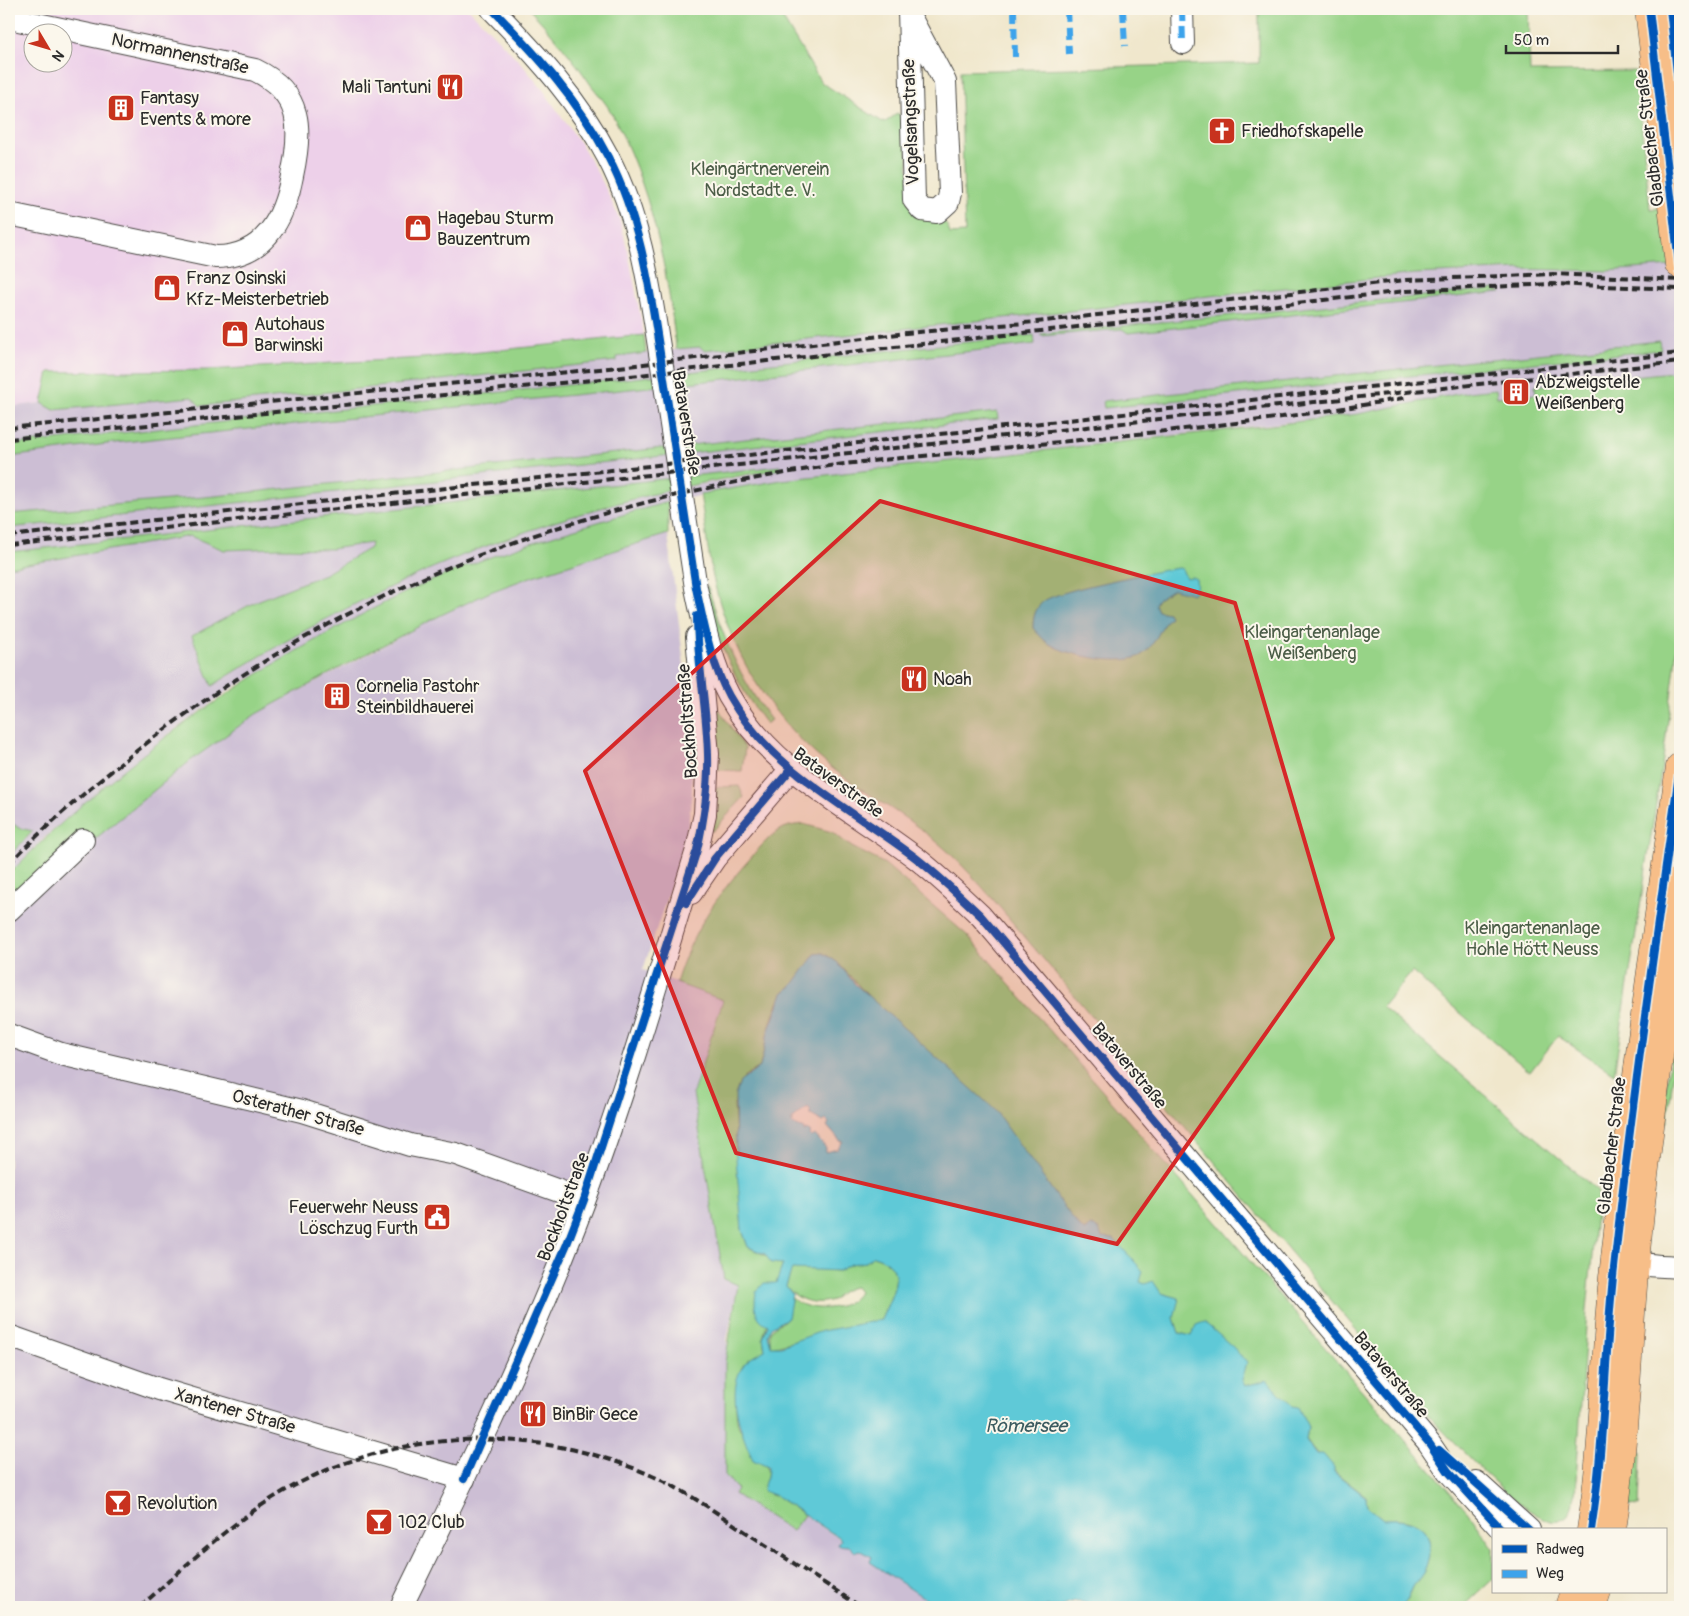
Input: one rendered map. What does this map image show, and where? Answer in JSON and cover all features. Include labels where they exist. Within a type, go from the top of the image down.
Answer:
[{"type":"main road","name":"Gladbacher Straße","points":[[1649,9],[1679,264]]},
{"type":"main road","name":"Gladbacher Straße","points":[[1670,9],[1680,100]]},
{"type":"main road","name":"Gladbacher Straße","points":[[1591,1528],[1602,1442],[1609,1310],[1621,1201],[1638,1057],[1680,767]]},
{"type":"main road","name":"Gladbacher Straße","points":[[1612,1528],[1620,1478],[1635,1262],[1650,1126],[1679,930]]},
{"type":"street","name":"Bataverstraße","points":[[492,9],[530,48],[580,112],[608,157],[630,206],[648,278],[696,588],[715,664],[729,696],[760,739],[791,770],[917,858],[981,916],[1429,1443],[1448,1471],[1500,1528]]},
{"type":"street","points":[[1182,9],[1183,43]]},
{"type":"street","name":"Vogelsangstraße","points":[[909,12],[945,82],[950,193],[948,202],[936,212],[922,210],[914,200],[909,12]]},
{"type":"street","name":"Normannenstraße","points":[[9,18],[254,70],[276,83],[288,96],[296,114],[299,139],[288,198],[277,223],[259,242],[229,256],[216,257],[9,214]]},
{"type":"street","name":"Bockholtstraße","points":[[401,1607],[464,1479],[567,1244],[584,1200],[697,850],[705,814],[708,754],[697,642],[696,588]]},
{"type":"street","name":"Bockholtstraße","points":[[670,937],[690,896],[715,858],[791,770]]},
{"type":"street","points":[[9,910],[83,840]]},
{"type":"street","name":"Osterather Straße","points":[[9,1035],[61,1054],[302,1111],[410,1145],[456,1154],[584,1200]]},
{"type":"street","points":[[1621,1201],[1622,1240],[1626,1254],[1635,1262],[1680,1267]]},
{"type":"street","name":"Xantener Straße","points":[[9,1336],[159,1389],[464,1479]]},
{"type":"street","name":"Bataverstraße","points":[[1429,1443],[1457,1464],[1527,1528]]},
{"type":"highlighted area","points":[[880,501],[1235,603],[1333,938],[1117,1244],[736,1153],[585,771]]},
{"type":"shaded area","points":[[9,9],[469,9],[520,62],[543,90],[584,149],[603,183],[619,218],[628,251],[644,335],[423,358],[207,370],[49,372],[42,403],[9,407]]},
{"type":"shaded area","points":[[1680,265],[1680,371],[1536,386],[1536,394],[1529,399],[1508,399],[1468,392],[1358,414],[782,480],[668,502],[519,547],[457,570],[390,600],[232,688],[170,733],[108,782],[42,840],[9,874],[9,856],[33,832],[19,828],[9,821],[9,567],[190,536],[224,550],[331,549],[371,543],[370,548],[325,574],[257,601],[192,636],[212,686],[312,625],[383,589],[449,559],[516,533],[572,515],[662,492],[780,469],[780,466],[9,552],[9,407],[42,403],[49,372],[207,370],[423,358],[644,335],[646,353],[700,347],[704,350],[1415,274],[1520,269],[1607,271]]},
{"type":"shaded area","points":[[668,534],[691,723],[692,791],[688,826],[681,854],[643,970],[723,999],[693,1093],[724,1278],[738,1285],[727,1339],[737,1489],[734,1494],[792,1531],[804,1515],[841,1540],[839,1544],[849,1546],[855,1552],[860,1550],[872,1557],[870,1562],[938,1607],[9,1607],[9,904],[190,761],[256,714],[441,615],[490,592],[533,576]]},
{"type":"green space","name":"Kleingärtnerverein Nordstadt e. V.","points":[[529,9],[777,9],[821,82],[884,123],[898,113],[906,121],[910,203],[940,218],[945,223],[950,234],[965,233],[960,71],[1259,63],[1259,9],[1528,9],[1530,72],[1636,71],[1650,209],[1664,208],[1671,266],[1607,271],[1520,269],[1415,274],[704,350],[700,347],[676,349],[668,288],[655,228],[647,198],[625,140],[611,112],[577,65]]},
{"type":"green space","points":[[1495,289],[1501,292],[1128,333],[1122,329],[1041,336],[1041,334]]},
{"type":"green space","points":[[644,335],[646,353],[617,357],[617,361],[200,406],[192,397],[54,410],[42,403],[49,372],[207,370],[423,358]]},
{"type":"green space","points":[[1034,335],[1035,344],[716,380],[114,443],[9,457],[9,445]]},
{"type":"green space","points":[[1659,341],[1661,350],[1104,408],[1103,401]]},
{"type":"green space","points":[[1673,372],[1680,462],[1680,602],[1675,666],[1663,759],[1614,1074],[1558,1036],[1530,1072],[1412,972],[1382,1007],[1598,1191],[1587,1310],[1575,1496],[1569,1516],[1551,1521],[1537,1515],[1504,1490],[1469,1458],[1428,1415],[963,866],[919,828],[827,764],[787,725],[754,680],[729,630],[713,577],[700,494],[782,480],[1358,414],[1468,392],[1496,389],[1497,397],[1508,396],[1508,399],[1529,399],[1529,395],[1536,394],[1535,386]]},
{"type":"green space","points":[[997,412],[998,419],[9,528],[9,514],[216,496]]},
{"type":"green space","points":[[780,466],[781,469],[704,483],[629,500],[556,522],[484,547],[346,608],[279,645],[212,686],[192,636],[257,601],[325,574],[370,548],[371,543],[331,549],[224,550],[190,536],[9,567],[9,552]]},
{"type":"green space","points":[[668,502],[668,534],[533,576],[490,592],[360,657],[256,714],[190,761],[95,839],[85,833],[9,904],[9,874],[85,802],[166,737],[208,707],[295,652],[355,618],[444,575],[536,541]]},
{"type":"green space","points":[[705,587],[708,587],[733,656],[750,688],[771,720],[766,724],[754,708],[735,675],[715,625]]},
{"type":"green space","points":[[714,702],[745,748],[742,771],[716,770]]},
{"type":"green space","points":[[739,786],[744,797],[713,831],[709,830],[715,787]]},
{"type":"green space","points":[[9,821],[19,828],[33,831],[9,856]]},
{"type":"green space","points":[[803,824],[832,832],[852,847],[885,864],[968,936],[1470,1515],[1492,1547],[1492,1580],[1463,1607],[1402,1607],[1425,1570],[1430,1552],[1429,1541],[1421,1527],[1414,1522],[1405,1520],[1383,1519],[1367,1506],[1366,1496],[1341,1477],[1319,1456],[1306,1439],[1308,1427],[1292,1406],[1267,1381],[1245,1386],[1242,1380],[1191,1336],[1179,1333],[1174,1318],[1178,1298],[1161,1293],[1140,1282],[1092,1226],[1084,1231],[837,962],[800,980],[783,994],[772,1019],[760,1067],[745,1076],[734,1104],[742,1230],[748,1247],[783,1264],[763,1338],[765,1351],[747,1361],[740,1371],[736,1396],[737,1421],[743,1434],[765,1462],[767,1478],[763,1486],[769,1494],[775,1495],[804,1515],[792,1531],[734,1494],[737,1489],[725,1475],[725,1363],[738,1285],[724,1279],[693,1093],[723,1000],[676,983],[696,933],[714,903],[769,838],[786,827]]},
{"type":"green space","points":[[1680,987],[1680,1027],[1667,1122],[1661,1124]]},
{"type":"green space","points":[[873,1256],[885,1261],[892,1267],[895,1275],[893,1292],[881,1320],[771,1347],[772,1329],[783,1322],[792,1298],[798,1303],[807,1306],[827,1308],[837,1307],[854,1299],[859,1292],[855,1287],[841,1292],[835,1299],[828,1301],[815,1302],[802,1299],[786,1286],[792,1268],[839,1271],[850,1264],[866,1262]]},
{"type":"green space","points":[[1634,1451],[1641,1452],[1639,1506],[1628,1505]]},
{"type":"water","points":[[1179,568],[1182,569],[1186,578],[1192,577],[1196,579],[1197,585],[1195,590],[1193,594],[1173,589],[1158,599],[1155,604],[1158,611],[1168,613],[1170,617],[1148,650],[1135,658],[1125,660],[1099,659],[1061,650],[1042,638],[1033,628],[1034,616],[1038,607],[1044,601],[1053,597],[1108,582]]},
{"type":"water","name":"Römersee","points":[[823,953],[837,962],[855,984],[994,1109],[1073,1219],[1084,1231],[1091,1226],[1099,1229],[1102,1238],[1114,1239],[1143,1271],[1140,1282],[1145,1284],[1153,1281],[1161,1293],[1179,1298],[1174,1318],[1179,1333],[1191,1336],[1196,1325],[1204,1322],[1233,1347],[1247,1363],[1242,1380],[1245,1386],[1267,1380],[1292,1406],[1298,1407],[1308,1427],[1306,1440],[1316,1454],[1323,1454],[1334,1467],[1334,1472],[1366,1497],[1367,1506],[1383,1519],[1405,1520],[1421,1527],[1426,1533],[1430,1552],[1425,1570],[1402,1607],[1092,1607],[1080,1602],[1060,1607],[938,1607],[870,1562],[872,1557],[860,1550],[855,1552],[849,1546],[838,1545],[841,1539],[775,1495],[763,1491],[768,1467],[753,1460],[740,1426],[735,1400],[735,1388],[738,1376],[745,1363],[765,1350],[763,1338],[768,1325],[760,1319],[756,1311],[756,1292],[764,1283],[776,1283],[783,1264],[771,1263],[765,1254],[748,1247],[742,1230],[736,1158],[735,1095],[740,1082],[760,1067],[768,1032],[783,993],[792,986],[815,954]],"holes":[[[808,1108],[811,1112],[809,1114],[823,1122],[826,1120],[829,1123],[827,1126],[840,1141],[843,1141],[838,1149],[825,1152],[826,1148],[815,1135],[812,1137],[809,1135],[810,1132],[806,1130],[804,1132],[804,1129],[792,1124],[792,1119]],[[873,1256],[885,1261],[892,1267],[895,1275],[893,1292],[881,1320],[822,1331],[781,1346],[771,1346],[768,1335],[771,1327],[788,1318],[792,1294],[786,1286],[792,1269],[839,1271],[850,1264],[866,1262]]]},
{"type":"railway","points":[[9,428],[619,367],[906,333],[1036,322],[1406,280],[1553,274],[1680,280]]},
{"type":"railway","points":[[9,439],[621,377],[1406,291],[1552,284],[1680,289]]},
{"type":"railway","points":[[9,536],[1680,353]]},
{"type":"railway","points":[[9,545],[1680,362]]},
{"type":"railway","points":[[9,864],[69,807],[134,753],[210,697],[287,648],[366,605],[447,568],[530,537],[616,510],[705,489],[797,471],[1239,423],[1408,397]]},
{"type":"railway","points":[[140,1607],[228,1530],[259,1507],[304,1480],[353,1460],[403,1447],[454,1440],[506,1440],[557,1446],[608,1459],[657,1478],[700,1502],[861,1607]]},
{"type":"marked path","points":[[1014,9],[1015,57]]},
{"type":"marked path","points":[[1067,9],[1069,54]]},
{"type":"marked path","points":[[1123,9],[1125,46]]},
{"type":"marked path","points":[[1182,9],[1183,43]]},
{"type":"marked path","points":[[1676,938],[1680,939]]},
{"type":"cycle path","points":[[492,9],[556,79],[584,117],[608,157],[630,208],[650,289],[696,588],[702,616],[717,670],[729,696],[746,722],[789,767],[839,805],[916,858],[981,916],[1429,1443],[1448,1471],[1500,1528]]},
{"type":"cycle path","points":[[1649,9],[1680,272]]},
{"type":"cycle path","points":[[1670,9],[1680,100]]},
{"type":"cycle path","points":[[464,1479],[567,1244],[584,1200],[697,850],[706,803],[708,779],[707,737],[697,616]]},
{"type":"cycle path","points":[[1591,1528],[1599,1465],[1611,1301],[1621,1205],[1680,767]]},
{"type":"cycle path","points":[[686,903],[715,858],[791,769]]},
{"type":"cycle path","points":[[1439,1450],[1527,1528]]},
{"type":"place","name":"Mali Tantuni","points":[[450,87]]},
{"type":"place","name":"Fantasy Events & more","points":[[121,108]]},
{"type":"place","name":"Friedhofskapelle","points":[[1222,131]]},
{"type":"place","name":"Hagebau Sturm Bauzentrum","points":[[418,228]]},
{"type":"place","name":"Franz Osinski Kfz-Meisterbetrieb","points":[[167,288]]},
{"type":"place","name":"Autohaus Barwinski","points":[[235,334]]},
{"type":"place","name":"Abzweigstelle Weißenberg","points":[[1516,392]]},
{"type":"place","name":"Noah","points":[[914,679]]},
{"type":"place","name":"Cornelia Pastohr Steinbildhauerei","points":[[337,696]]},
{"type":"place","name":"Feuerwehr Neuss Löschzug Furth","points":[[437,1217]]},
{"type":"place","name":"BinBir Gece","points":[[533,1414]]},
{"type":"place","name":"Revolution","points":[[118,1503]]},
{"type":"place","name":"102 Club","points":[[379,1522]]},
{"type":"park label","name":"Kleingartenanlage Weißenberg","points":[[1312,642]]},
{"type":"park label","name":"Kleingartenanlage Hohle Hött Neuss","points":[[1532,938]]}]
